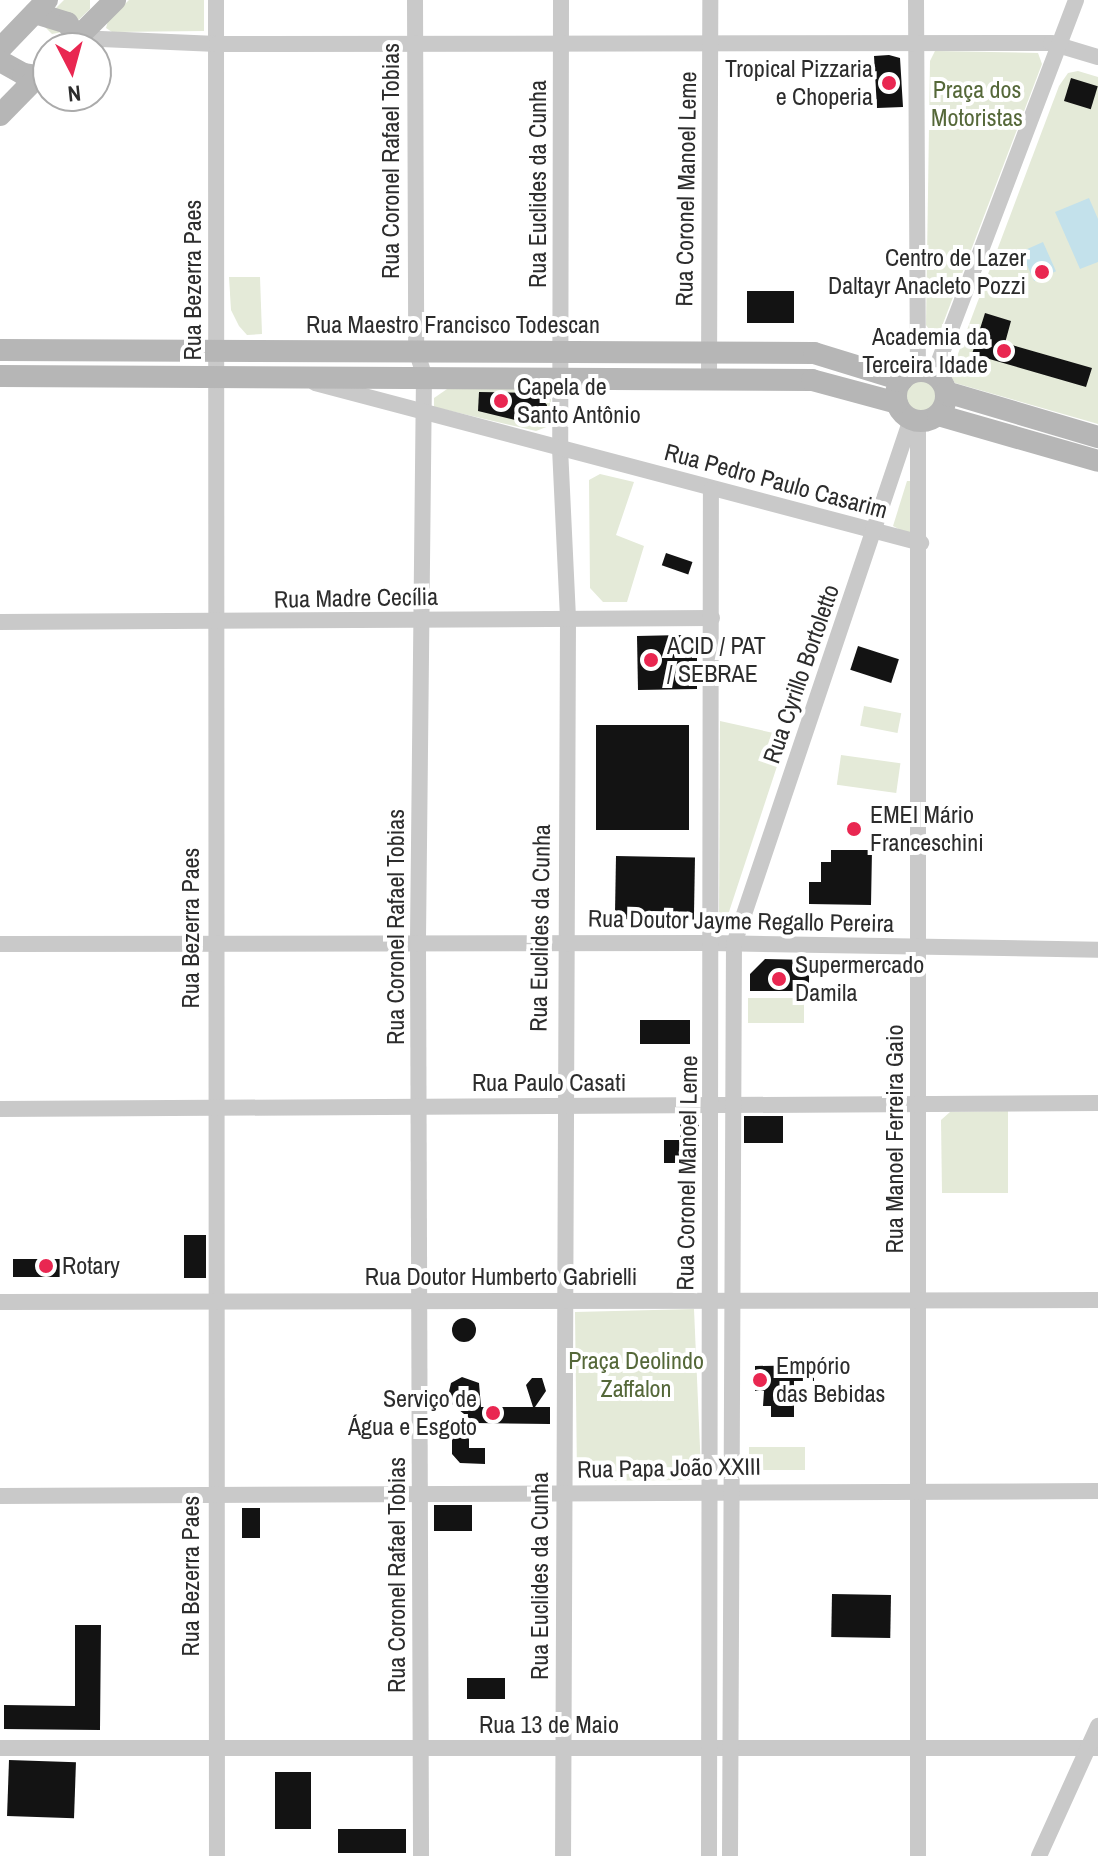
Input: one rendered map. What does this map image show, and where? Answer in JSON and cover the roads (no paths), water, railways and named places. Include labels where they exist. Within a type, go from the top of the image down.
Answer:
[{"type":"main road","points":[[84,32],[115,0]]},
{"type":"main road","points":[[32,73],[23,74],[2,48],[41,6],[67,23],[70,32]]},
{"type":"main road","points":[[0,115],[32,82]]},
{"type":"main road","name":"Rua Maestro Francisco Todescan","points":[[0,350],[814,353],[925,379],[1098,437]]},
{"type":"main road","points":[[0,376],[218,379],[424,375],[812,380],[916,414],[1098,461]]},
{"type":"main road","points":[[916,414],[925,379]]},
{"type":"main road","points":[[916,414],[925,379]]},
{"type":"street","name":"Rua Bezerra Paes","points":[[216,0],[218,379],[214,624],[214,1494],[217,1856]]},
{"type":"street","name":"Rua Coronel Rafael Tobias","points":[[415,0],[416,350],[424,375],[418,943],[422,1108],[421,1856]]},
{"type":"street","name":"Rua Euclides da Cunha","points":[[561,0],[563,351],[560,448],[568,620],[563,1107],[563,1856]]},
{"type":"street","name":"Rua Coronel Manoel Leme","points":[[709,379],[710,0]]},
{"type":"street","points":[[916,0],[925,379]]},
{"type":"street","points":[[925,379],[1076,0]]},
{"type":"street","points":[[112,43],[916,42],[1060,46],[1098,57]]},
{"type":"street","name":"Rua Pedro Paulo Casarim","points":[[295,378],[921,543]]},
{"type":"street","name":"Rua Cyrillo Bortoletto","points":[[734,944],[916,414]]},
{"type":"street","name":"Rua Manoel Ferreira Gaio","points":[[916,414],[921,543],[917,949],[920,1299],[918,1856]]},
{"type":"street","name":"Rua Coronel Manoel Leme","points":[[709,1856],[711,490]]},
{"type":"street","name":"Rua Madre Cecília","points":[[0,622],[214,624],[712,618]]},
{"type":"street","name":"Rua Doutor Jayme Regallo Pereira","points":[[0,944],[564,942],[1098,950]]},
{"type":"street","name":"Rua Coronel Manoel Leme","points":[[730,1856],[735,1490],[734,944]]},
{"type":"street","name":"Rua Paulo Casati","points":[[0,1109],[1098,1103]]},
{"type":"street","name":"Rua Doutor Humberto Gabrielli","points":[[0,1302],[1098,1300]]},
{"type":"street","name":"Rua Papa João XXIII","points":[[0,1496],[711,1490],[1098,1491]]},
{"type":"street","points":[[1039,1856],[1094,1747],[1098,1726]]},
{"type":"street","name":"Rua 13 de Maio","points":[[0,1748],[917,1751],[1094,1747]]},
{"type":"water","points":[[1089,198],[1098,219],[1098,262],[1080,269],[1055,212]]},
{"type":"water","points":[[1043,242],[1056,271],[1034,281],[1021,252]]},
{"type":"place","name":"Tropical Pizzaria e Choperia","points":[[889,83]]},
{"type":"place","name":"Centro de Lazer Daltayr Anacleto Pozzi","points":[[1042,272]]},
{"type":"place","name":"Academia da Terceira Idade","points":[[1004,351]]},
{"type":"place","name":"Capela de Santo Antônio","points":[[501,401]]},
{"type":"place","name":"ACID / PAT / SEBRAE","points":[[651,660]]},
{"type":"place","name":"EMEI Mário Franceschini","points":[[854,829]]},
{"type":"place","name":"Supermercado Damila","points":[[779,979]]},
{"type":"place","name":"Rotary","points":[[46,1266]]},
{"type":"place","name":"Empório das Bebidas","points":[[760,1380]]},
{"type":"place","name":"Serviço de Água e Esgoto","points":[[493,1413]]},
{"type":"park label","name":"Praça dos Motoristas","points":[[977,104]]},
{"type":"park label","name":"Praça Deolindo Zaffalon","points":[[636,1375]]}]
